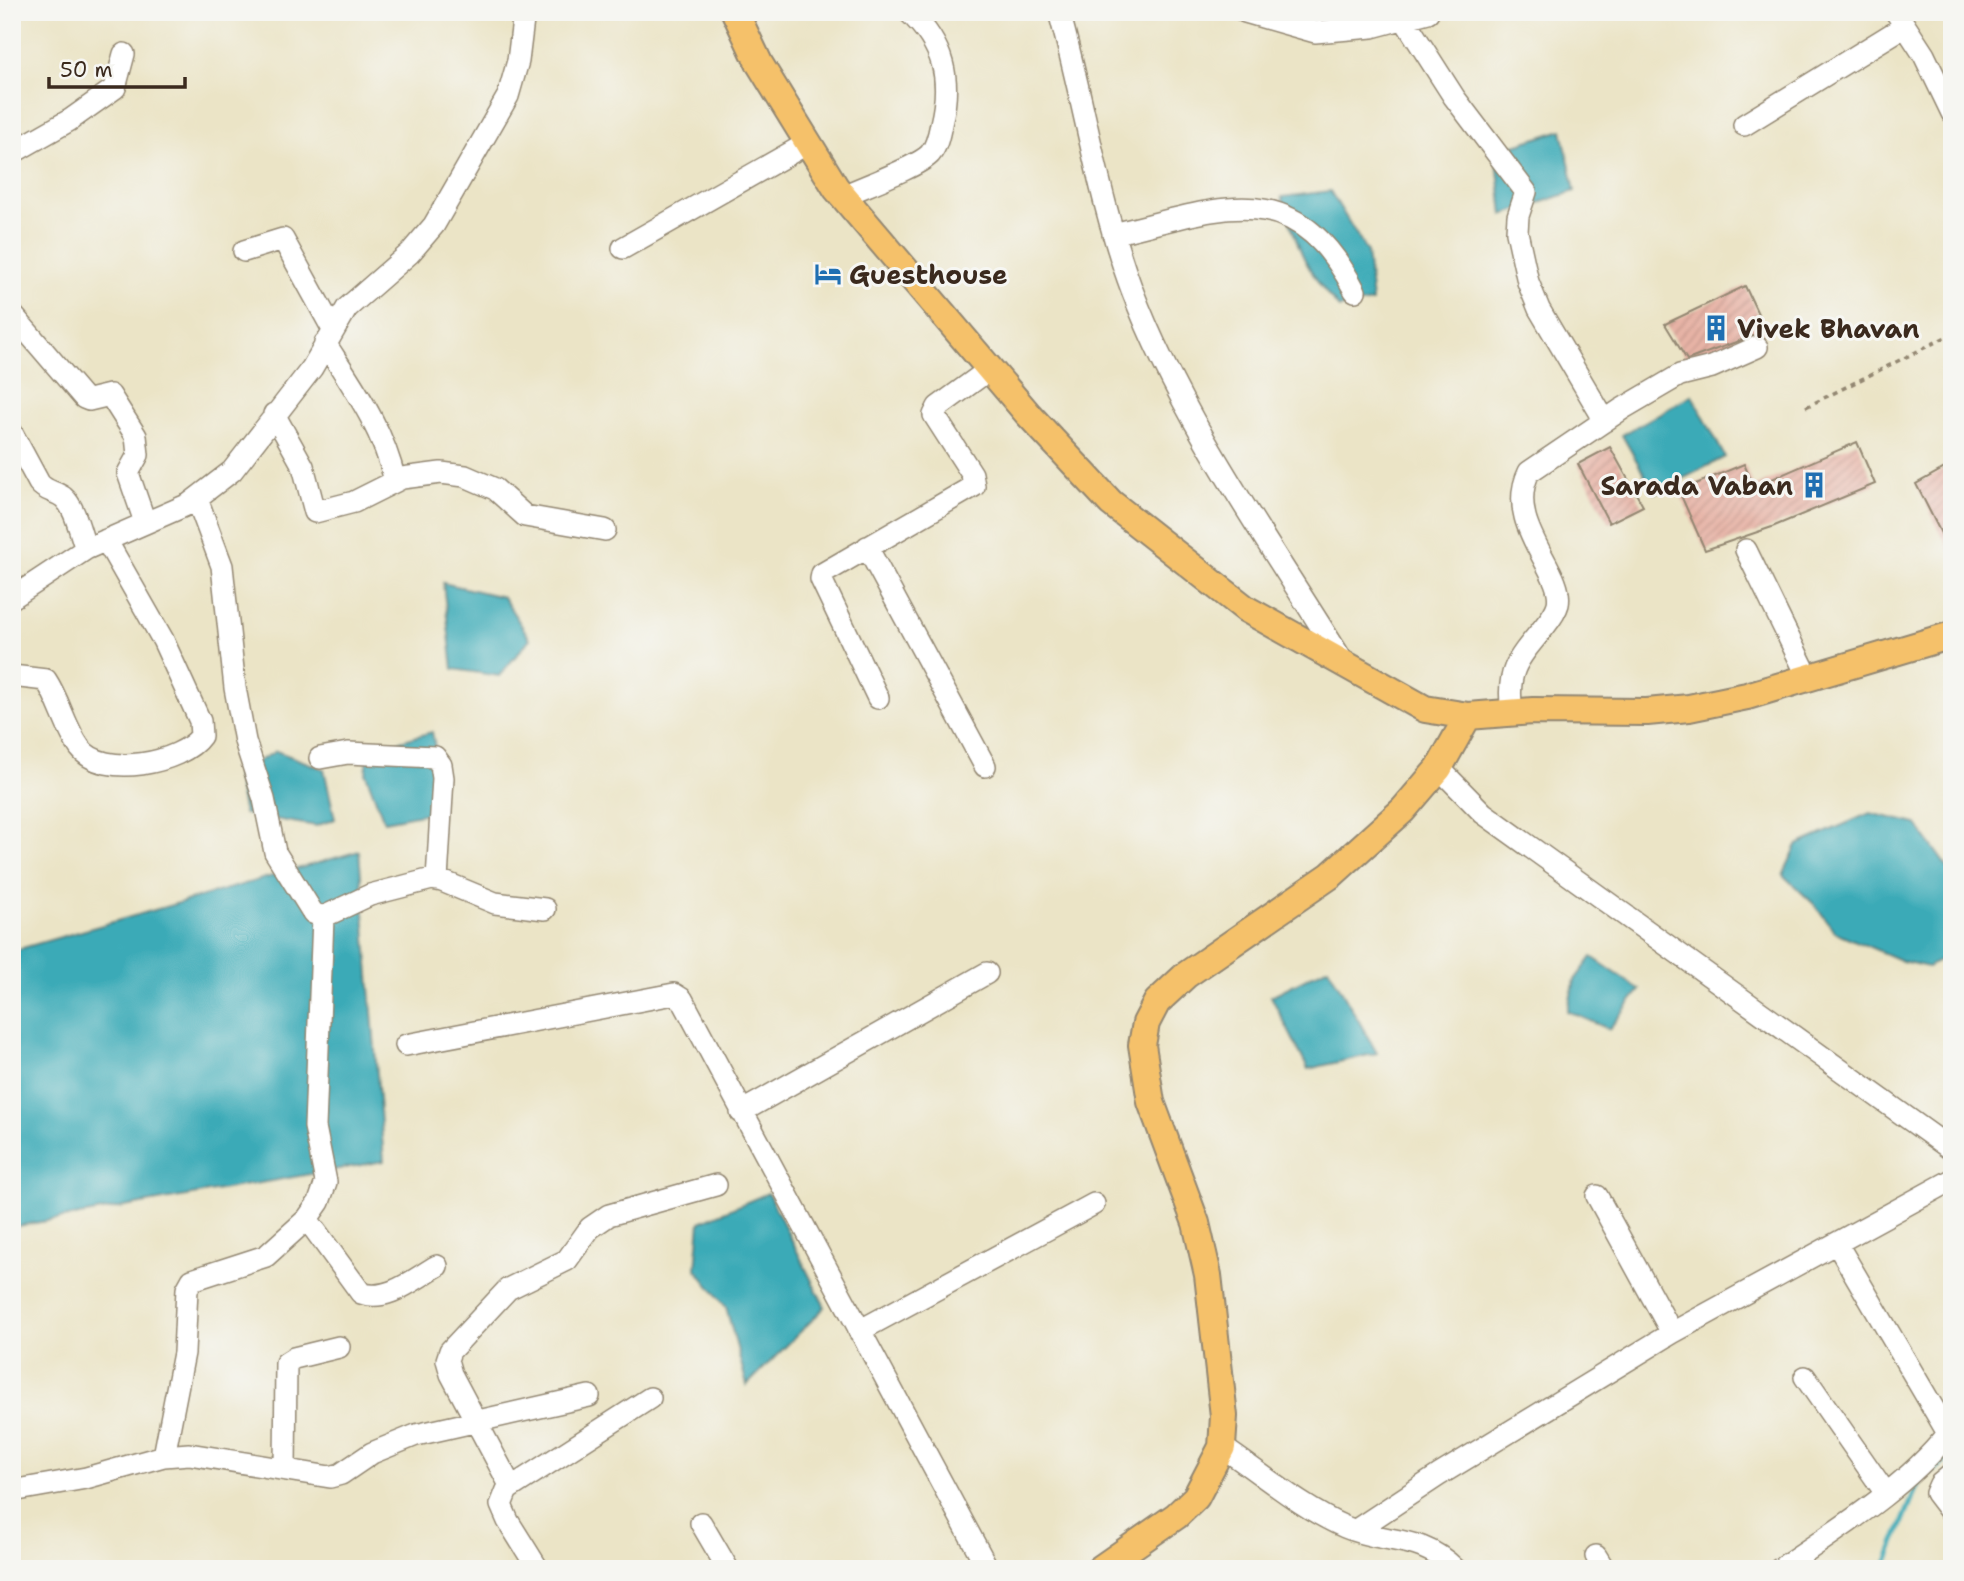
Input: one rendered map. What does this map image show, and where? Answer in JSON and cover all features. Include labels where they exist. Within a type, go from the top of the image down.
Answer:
[{"type":"main road","points":[[735,12],[759,63],[843,196],[990,369],[1111,503],[1150,537],[1246,609],[1425,709],[1468,716],[1512,712],[1647,712],[1689,708],[1809,679],[1952,635]]},
{"type":"main road","points":[[1100,1569],[1186,1507],[1209,1477],[1222,1447],[1224,1416],[1208,1275],[1196,1223],[1151,1102],[1142,1045],[1146,1023],[1157,1002],[1186,975],[1350,859],[1403,810],[1439,768],[1468,716]]},
{"type":"street","points":[[12,598],[86,549],[197,499],[232,471],[312,368],[329,336],[356,298],[410,253],[442,210],[508,96],[518,61],[524,12]]},
{"type":"street","points":[[843,196],[926,158],[938,139],[946,100],[947,72],[934,45],[909,12]]},
{"type":"street","points":[[1059,12],[1113,234],[1133,292],[1169,372],[1345,664]]},
{"type":"street","points":[[1245,12],[1315,32],[1372,27],[1429,12]]},
{"type":"street","points":[[1404,19],[1441,79],[1526,192],[1517,232],[1528,282],[1539,309],[1605,421]]},
{"type":"street","points":[[1744,125],[1901,19],[1949,101]]},
{"type":"street","points":[[12,153],[115,88],[124,54]]},
{"type":"street","points":[[623,248],[808,143]]},
{"type":"street","points":[[1113,234],[1215,210],[1263,209],[1284,213],[1296,219],[1331,250],[1355,291]]},
{"type":"street","points":[[244,251],[283,239],[329,336],[381,435],[395,481]]},
{"type":"street","points":[[12,314],[20,337],[84,398],[89,400],[110,395],[132,429],[138,455],[128,473],[145,522]]},
{"type":"street","points":[[1512,712],[1508,688],[1513,669],[1552,618],[1558,604],[1558,592],[1528,524],[1522,501],[1523,483],[1529,472],[1680,375],[1712,367],[1757,347]]},
{"type":"street","points":[[878,698],[821,579],[827,569],[974,486],[972,474],[934,415],[937,407],[990,369]]},
{"type":"street","points":[[274,414],[303,466],[315,512],[354,502],[395,481],[441,473],[465,476],[495,489],[525,516],[605,530]]},
{"type":"street","points":[[12,433],[39,484],[44,490],[60,495],[71,508],[86,549]]},
{"type":"street","points":[[197,499],[222,566],[235,688],[243,730],[264,799],[275,852],[313,913],[323,916],[370,895],[403,885],[437,880],[495,903],[545,909]]},
{"type":"street","points":[[12,676],[46,680],[80,749],[104,762],[127,766],[171,757],[194,746],[201,736],[200,721],[163,640],[106,540]]},
{"type":"street","points":[[867,547],[985,766]]},
{"type":"street","points":[[1746,550],[1809,679]]},
{"type":"street","points":[[320,758],[348,753],[429,756],[441,765],[437,880]]},
{"type":"street","points":[[1439,768],[1483,813],[1952,1150]]},
{"type":"street","points":[[164,1456],[184,1353],[187,1289],[192,1280],[266,1256],[307,1219],[326,1182],[315,1127],[323,916]]},
{"type":"street","points":[[741,1112],[987,973]]},
{"type":"street","points":[[406,1045],[674,994],[682,999],[988,1569]]},
{"type":"street","points":[[1356,1530],[1439,1475],[1672,1334],[1952,1180]]},
{"type":"street","points":[[511,1487],[447,1360],[450,1351],[508,1289],[567,1260],[575,1254],[590,1228],[609,1214],[716,1185]]},
{"type":"street","points":[[1597,1196],[1672,1334]]},
{"type":"street","points":[[859,1331],[1094,1204]]},
{"type":"street","points":[[307,1219],[361,1293],[368,1296],[384,1296],[437,1266]]},
{"type":"street","points":[[1780,1569],[1920,1465],[1950,1437],[1837,1244]]},
{"type":"street","points":[[285,1469],[286,1363],[294,1358],[339,1347]]},
{"type":"street","points":[[1805,1377],[1885,1492]]},
{"type":"street","points":[[12,1491],[86,1478],[164,1456],[189,1454],[330,1477],[341,1474],[392,1444],[477,1420],[589,1396]]},
{"type":"street","points":[[538,1569],[501,1505],[507,1490],[650,1398]]},
{"type":"street","points":[[1222,1447],[1324,1516],[1356,1530],[1426,1547],[1440,1553],[1455,1569]]},
{"type":"street","points":[[1952,1474],[1940,1484],[1936,1493],[1952,1514]]},
{"type":"street","points":[[701,1523],[728,1569]]},
{"type":"path","points":[[1806,407],[1952,334]]},
{"type":"water","points":[[1562,130],[1575,191],[1503,215],[1496,151]]},
{"type":"water","points":[[1330,191],[1367,252],[1372,302],[1339,308],[1310,269],[1298,244],[1282,197]]},
{"type":"water","points":[[1692,395],[1725,457],[1655,493],[1622,435]]},
{"type":"water","points":[[443,583],[503,597],[530,639],[499,676],[453,669]]},
{"type":"water","points":[[432,732],[440,772],[433,812],[384,821],[366,774],[369,750]]},
{"type":"water","points":[[276,751],[324,769],[335,819],[316,826],[244,814],[236,774]]},
{"type":"water","points":[[1870,813],[1916,824],[1952,874],[1952,953],[1928,967],[1902,961],[1835,932],[1816,906],[1783,875],[1797,845]]},
{"type":"water","points":[[359,851],[384,1161],[12,1227],[12,951]]},
{"type":"water","points":[[1592,957],[1640,990],[1609,1029],[1567,1011],[1575,980]]},
{"type":"water","points":[[1328,967],[1377,1053],[1308,1069],[1271,996]]},
{"type":"water","points":[[768,1193],[825,1307],[747,1385],[726,1307],[696,1269],[700,1222]]},
{"type":"building","name":"Vivek Bhavan","points":[[1745,286],[1766,331],[1687,360],[1665,324]]},
{"type":"building","points":[[1857,442],[1875,484],[1772,527],[1705,550],[1679,491],[1744,464],[1754,487]]},
{"type":"building","points":[[1610,447],[1643,506],[1609,523],[1578,464]]},
{"type":"building","points":[[1952,464],[1952,555],[1916,484]]},
{"type":"waterway","points":[[1884,1569],[1920,1479],[1952,1457]]},
{"type":"place","name":"Guesthouse","points":[[828,274]]},
{"type":"place","name":"Vivek Bhavan","points":[[1716,328]]},
{"type":"place","name":"Sarada Vaban","points":[[1814,485]]}]
